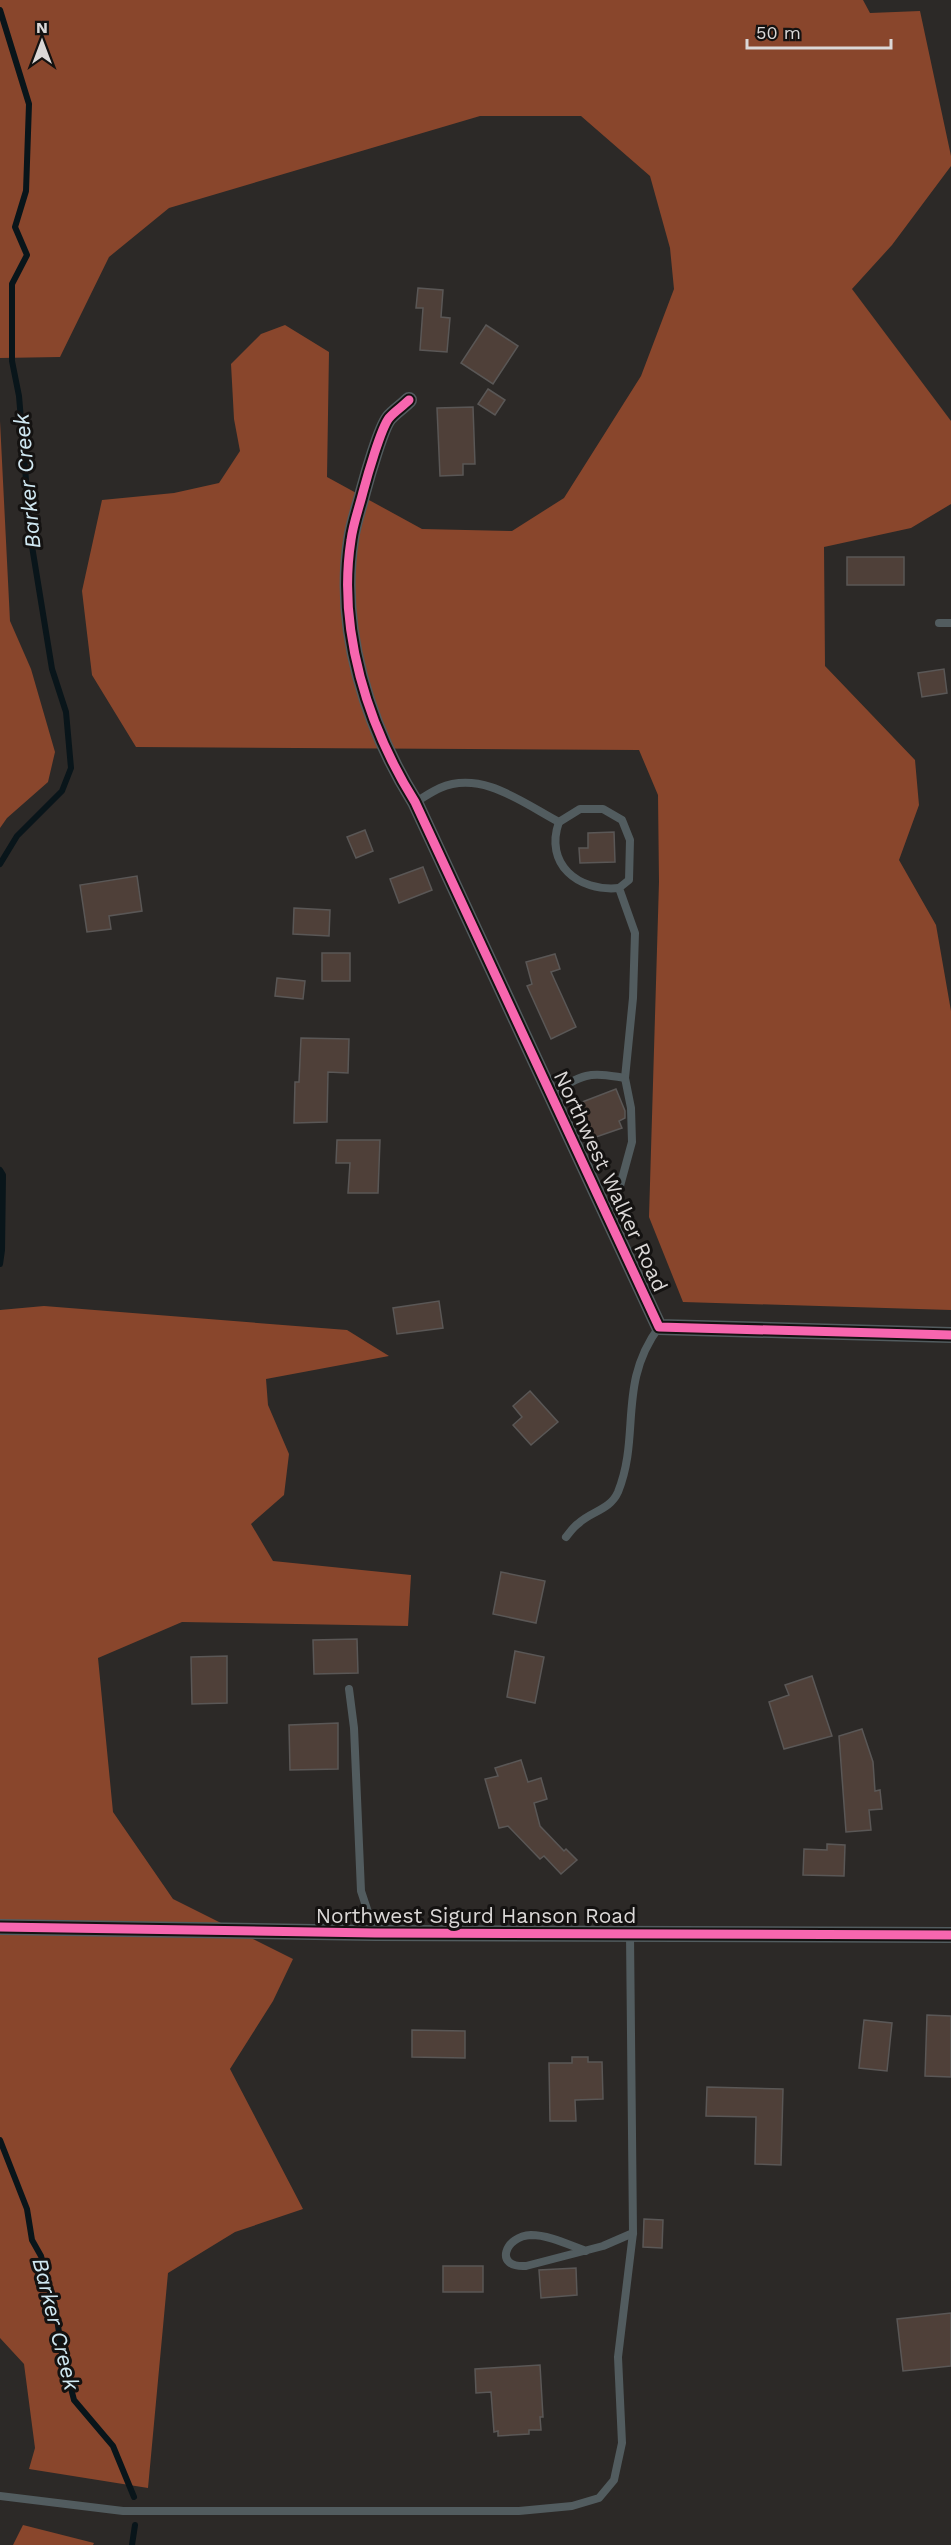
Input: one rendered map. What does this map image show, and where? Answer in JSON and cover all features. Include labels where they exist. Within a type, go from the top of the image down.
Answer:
[{"type":"street","name":"Northwest Walker Road","points":[[409,400],[388,419],[367,478],[351,540],[348,601],[360,678],[374,720],[415,802],[658,1327]]},
{"type":"street","points":[[658,1327],[951,1335]]},
{"type":"street","name":"Northwest Sigurd Hanson Road","points":[[0,1927],[375,1932],[951,1935]]},
{"type":"lane","points":[[939,623],[951,623]]},
{"type":"lane","points":[[415,802],[441,788],[460,783],[482,784],[507,793],[559,822]]},
{"type":"lane","points":[[580,809],[603,809],[622,820],[630,840],[629,880],[619,888],[604,890],[571,876],[561,864],[554,850],[554,835],[559,822],[580,809]]},
{"type":"lane","points":[[610,1222],[632,1142],[631,1108],[626,1078],[633,998],[634,933],[619,888]]},
{"type":"lane","points":[[551,1095],[573,1080],[594,1073],[626,1078]]},
{"type":"lane","points":[[566,1537],[579,1522],[606,1508],[617,1493],[626,1460],[633,1385],[647,1344],[658,1327]]},
{"type":"lane","points":[[349,1689],[354,1728],[361,1891],[375,1932]]},
{"type":"lane","points":[[0,2496],[123,2511],[519,2511],[572,2506],[599,2498],[614,2480],[622,2444],[618,2357],[633,2233],[630,1934]]},
{"type":"lane","points":[[586,2251],[533,2235],[521,2237],[510,2243],[506,2257],[516,2267],[526,2266],[586,2251],[620,2240],[633,2233]]},
{"type":"shaded area","points":[[0,0],[863,0],[870,13],[920,11],[951,156],[951,166],[892,245],[852,289],[951,421],[951,504],[911,528],[824,547],[825,666],[915,760],[919,805],[899,860],[936,925],[951,1011],[951,1310],[683,1302],[649,1217],[659,882],[658,795],[639,750],[136,747],[92,675],[82,591],[102,500],[174,493],[219,483],[240,451],[234,419],[231,364],[261,334],[285,325],[329,352],[327,477],[422,529],[512,531],[564,498],[641,376],[674,289],[670,248],[650,176],[581,116],[480,116],[169,208],[109,257],[60,357],[0,358]]},
{"type":"shaded area","points":[[0,421],[10,621],[31,669],[55,752],[48,782],[7,818],[0,828]]},
{"type":"shaded area","points":[[44,1306],[347,1330],[389,1356],[266,1379],[268,1405],[289,1454],[284,1495],[251,1524],[273,1561],[411,1575],[408,1626],[182,1622],[98,1658],[113,1812],[173,1899],[293,1959],[273,2001],[230,2069],[303,2209],[235,2232],[168,2273],[148,2488],[29,2469],[35,2448],[24,2364],[0,2338],[0,1310]]},
{"type":"shaded area","points":[[23,2525],[94,2543],[93,2545],[13,2545]]},
{"type":"building","points":[[418,288],[443,290],[441,317],[450,318],[447,352],[420,350],[423,308],[416,308]]},
{"type":"building","points":[[486,325],[518,346],[493,384],[461,363]]},
{"type":"building","points":[[488,389],[505,400],[495,415],[478,404]]},
{"type":"building","points":[[473,407],[475,464],[463,464],[463,475],[440,476],[437,408]]},
{"type":"building","points":[[847,557],[904,557],[904,585],[847,585]]},
{"type":"building","points":[[944,669],[947,693],[922,697],[918,673]]},
{"type":"building","points":[[365,830],[373,851],[356,858],[347,837]]},
{"type":"building","points":[[614,832],[615,862],[580,863],[579,848],[588,848],[588,833]]},
{"type":"building","points":[[423,867],[432,890],[399,903],[390,879]]},
{"type":"building","points":[[137,876],[142,911],[109,916],[111,929],[87,932],[80,885]]},
{"type":"building","points":[[294,908],[330,910],[329,936],[293,934]]},
{"type":"building","points":[[322,953],[350,953],[350,981],[322,981]]},
{"type":"building","points":[[555,954],[560,969],[551,972],[576,1027],[551,1039],[527,986],[532,984],[526,962]]},
{"type":"building","points":[[277,978],[305,981],[303,999],[275,996]]},
{"type":"building","points":[[301,1038],[349,1039],[348,1073],[328,1072],[327,1122],[294,1123],[295,1082],[299,1082]]},
{"type":"building","points":[[616,1089],[625,1111],[625,1118],[619,1121],[622,1128],[590,1139],[577,1104]]},
{"type":"building","points":[[337,1140],[380,1140],[378,1193],[348,1193],[350,1163],[336,1163]]},
{"type":"building","points":[[439,1301],[443,1328],[397,1334],[393,1308]]},
{"type":"building","points":[[530,1391],[558,1422],[531,1445],[513,1425],[522,1417],[513,1406]]},
{"type":"building","points":[[501,1572],[545,1581],[536,1623],[493,1614]]},
{"type":"building","points":[[357,1639],[358,1673],[314,1674],[313,1640]]},
{"type":"building","points":[[515,1651],[544,1657],[535,1703],[507,1697]]},
{"type":"building","points":[[227,1656],[227,1703],[192,1704],[191,1657]]},
{"type":"building","points":[[812,1676],[832,1736],[784,1749],[769,1702],[789,1695],[785,1685]]},
{"type":"building","points":[[338,1723],[338,1769],[290,1770],[289,1725]]},
{"type":"building","points":[[862,1729],[873,1762],[875,1791],[880,1790],[882,1809],[869,1810],[871,1830],[846,1832],[839,1736]]},
{"type":"building","points":[[521,1760],[528,1782],[541,1778],[547,1799],[534,1803],[540,1826],[564,1851],[566,1849],[577,1860],[561,1874],[544,1856],[540,1859],[508,1826],[499,1828],[485,1779],[498,1776],[495,1768]]},
{"type":"building","points":[[827,1844],[845,1845],[844,1876],[803,1875],[804,1849],[827,1850]]},
{"type":"building","points":[[927,2015],[951,2016],[951,2077],[925,2076]]},
{"type":"building","points":[[864,2020],[892,2023],[887,2071],[859,2068]]},
{"type":"building","points":[[412,2030],[465,2031],[465,2058],[412,2057]]},
{"type":"building","points":[[572,2057],[588,2057],[588,2062],[602,2062],[603,2099],[575,2100],[576,2121],[550,2121],[549,2063],[572,2063]]},
{"type":"building","points":[[707,2087],[783,2089],[781,2165],[755,2164],[756,2117],[706,2116]]},
{"type":"building","points":[[644,2219],[663,2220],[662,2248],[643,2247]]},
{"type":"building","points":[[443,2266],[483,2266],[483,2292],[443,2292]]},
{"type":"building","points":[[576,2268],[577,2295],[541,2298],[539,2270]]},
{"type":"building","points":[[951,2313],[951,2366],[903,2371],[897,2319]]},
{"type":"building","points":[[540,2365],[543,2417],[540,2417],[541,2430],[529,2430],[529,2434],[498,2436],[498,2431],[494,2432],[491,2392],[476,2393],[475,2369]]},
{"type":"waterway","name":"Barker Creek","points":[[0,10],[29,104],[26,191],[15,227],[27,255],[12,284],[12,361],[19,396],[31,540],[52,669],[66,712],[71,768],[62,791],[17,836],[0,864]]},
{"type":"waterway","name":"Barker Creek","points":[[0,1170],[3,1175],[0,1264]]},
{"type":"waterway","name":"Barker Creek","points":[[0,2140],[27,2209],[32,2240],[41,2256],[56,2312],[62,2353],[74,2400],[113,2446],[134,2497]]},
{"type":"waterway","name":"Barker Creek","points":[[132,2545],[135,2525]]},
{"type":"cycle path","points":[[409,400],[389,418],[382,432],[352,534],[348,574],[348,608],[360,677],[383,742],[415,802],[659,1327],[951,1335]]},
{"type":"cycle path","points":[[0,1927],[375,1933],[951,1935]]}]
